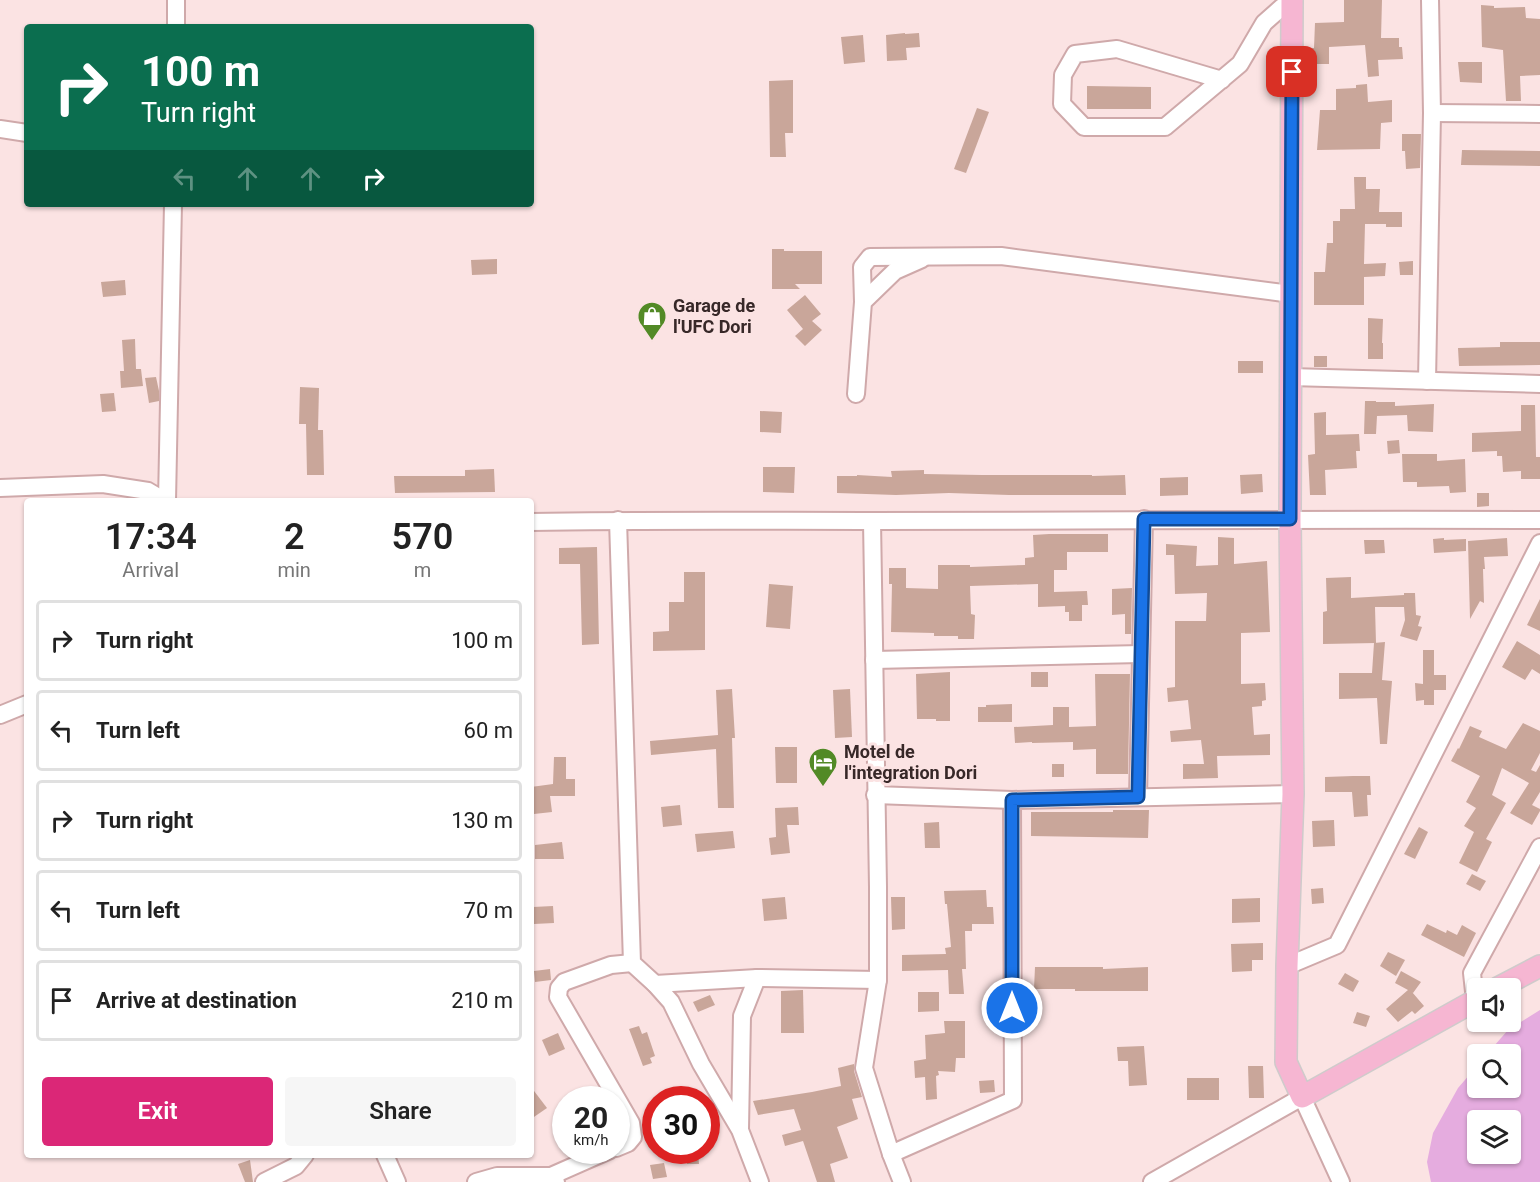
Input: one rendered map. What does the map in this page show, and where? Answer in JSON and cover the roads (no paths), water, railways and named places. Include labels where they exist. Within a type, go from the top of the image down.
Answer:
[{"type":"main road","points":[[1292,2],[1290,519],[1293,794],[1286,1062],[1302,1097],[1467,1005]]},
{"type":"main road","points":[[1517,978],[1540,966]]},
{"type":"street","points":[[176,0],[176,24]]},
{"type":"street","points":[[1427,381],[1432,114],[1430,0]]},
{"type":"street","points":[[1222,80],[1118,49],[1075,54],[1063,75],[1062,104],[1084,127],[1165,127],[1222,80],[1240,64],[1264,23],[1282,7],[1292,2]]},
{"type":"street","points":[[1432,114],[1540,114]]},
{"type":"street","points":[[0,129],[24,133]]},
{"type":"street","points":[[166,498],[172,207]]},
{"type":"street","points":[[863,302],[895,271],[932,256]]},
{"type":"street","points":[[856,394],[863,302],[862,267],[870,257],[1001,256],[1291,294]]},
{"type":"street","points":[[1290,377],[1540,384]]},
{"type":"street","points":[[0,488],[103,484],[147,496]]},
{"type":"street","points":[[1138,797],[1144,519]]},
{"type":"street","points":[[618,520],[632,963],[671,1002],[701,1064],[740,1130],[760,1182]]},
{"type":"street","points":[[534,522],[1540,520]]},
{"type":"street","points":[[872,521],[878,980],[864,1068],[902,1182]]},
{"type":"street","points":[[1287,966],[1337,945],[1540,543]]},
{"type":"street","points":[[874,660],[1141,654]]},
{"type":"street","points":[[0,715],[24,705]]},
{"type":"street","points":[[876,795],[1012,800],[1293,794]]},
{"type":"street","points":[[891,1154],[1013,1100],[1012,800]]},
{"type":"street","points":[[1473,978],[1472,973],[1540,847]]},
{"type":"street","points":[[610,1086],[558,997],[559,988],[564,982],[611,965],[632,963]]},
{"type":"street","points":[[655,984],[757,978],[878,980]]},
{"type":"street","points":[[740,1130],[742,1016],[757,978]]},
{"type":"street","points":[[1161,1180],[1302,1097],[1341,1182]]},
{"type":"street","points":[[630,1121],[633,1137],[630,1141]]},
{"type":"street","points":[[264,1182],[296,1166],[303,1158]]},
{"type":"street","points":[[386,1158],[397,1182]]},
{"type":"street","points":[[476,1182],[497,1176],[554,1179],[583,1164]]},
{"type":"place","name":"Garage de l'UFC Dori","points":[[652,342]]},
{"type":"place","name":"Motel de l'integration Dori","points":[[823,788]]}]
